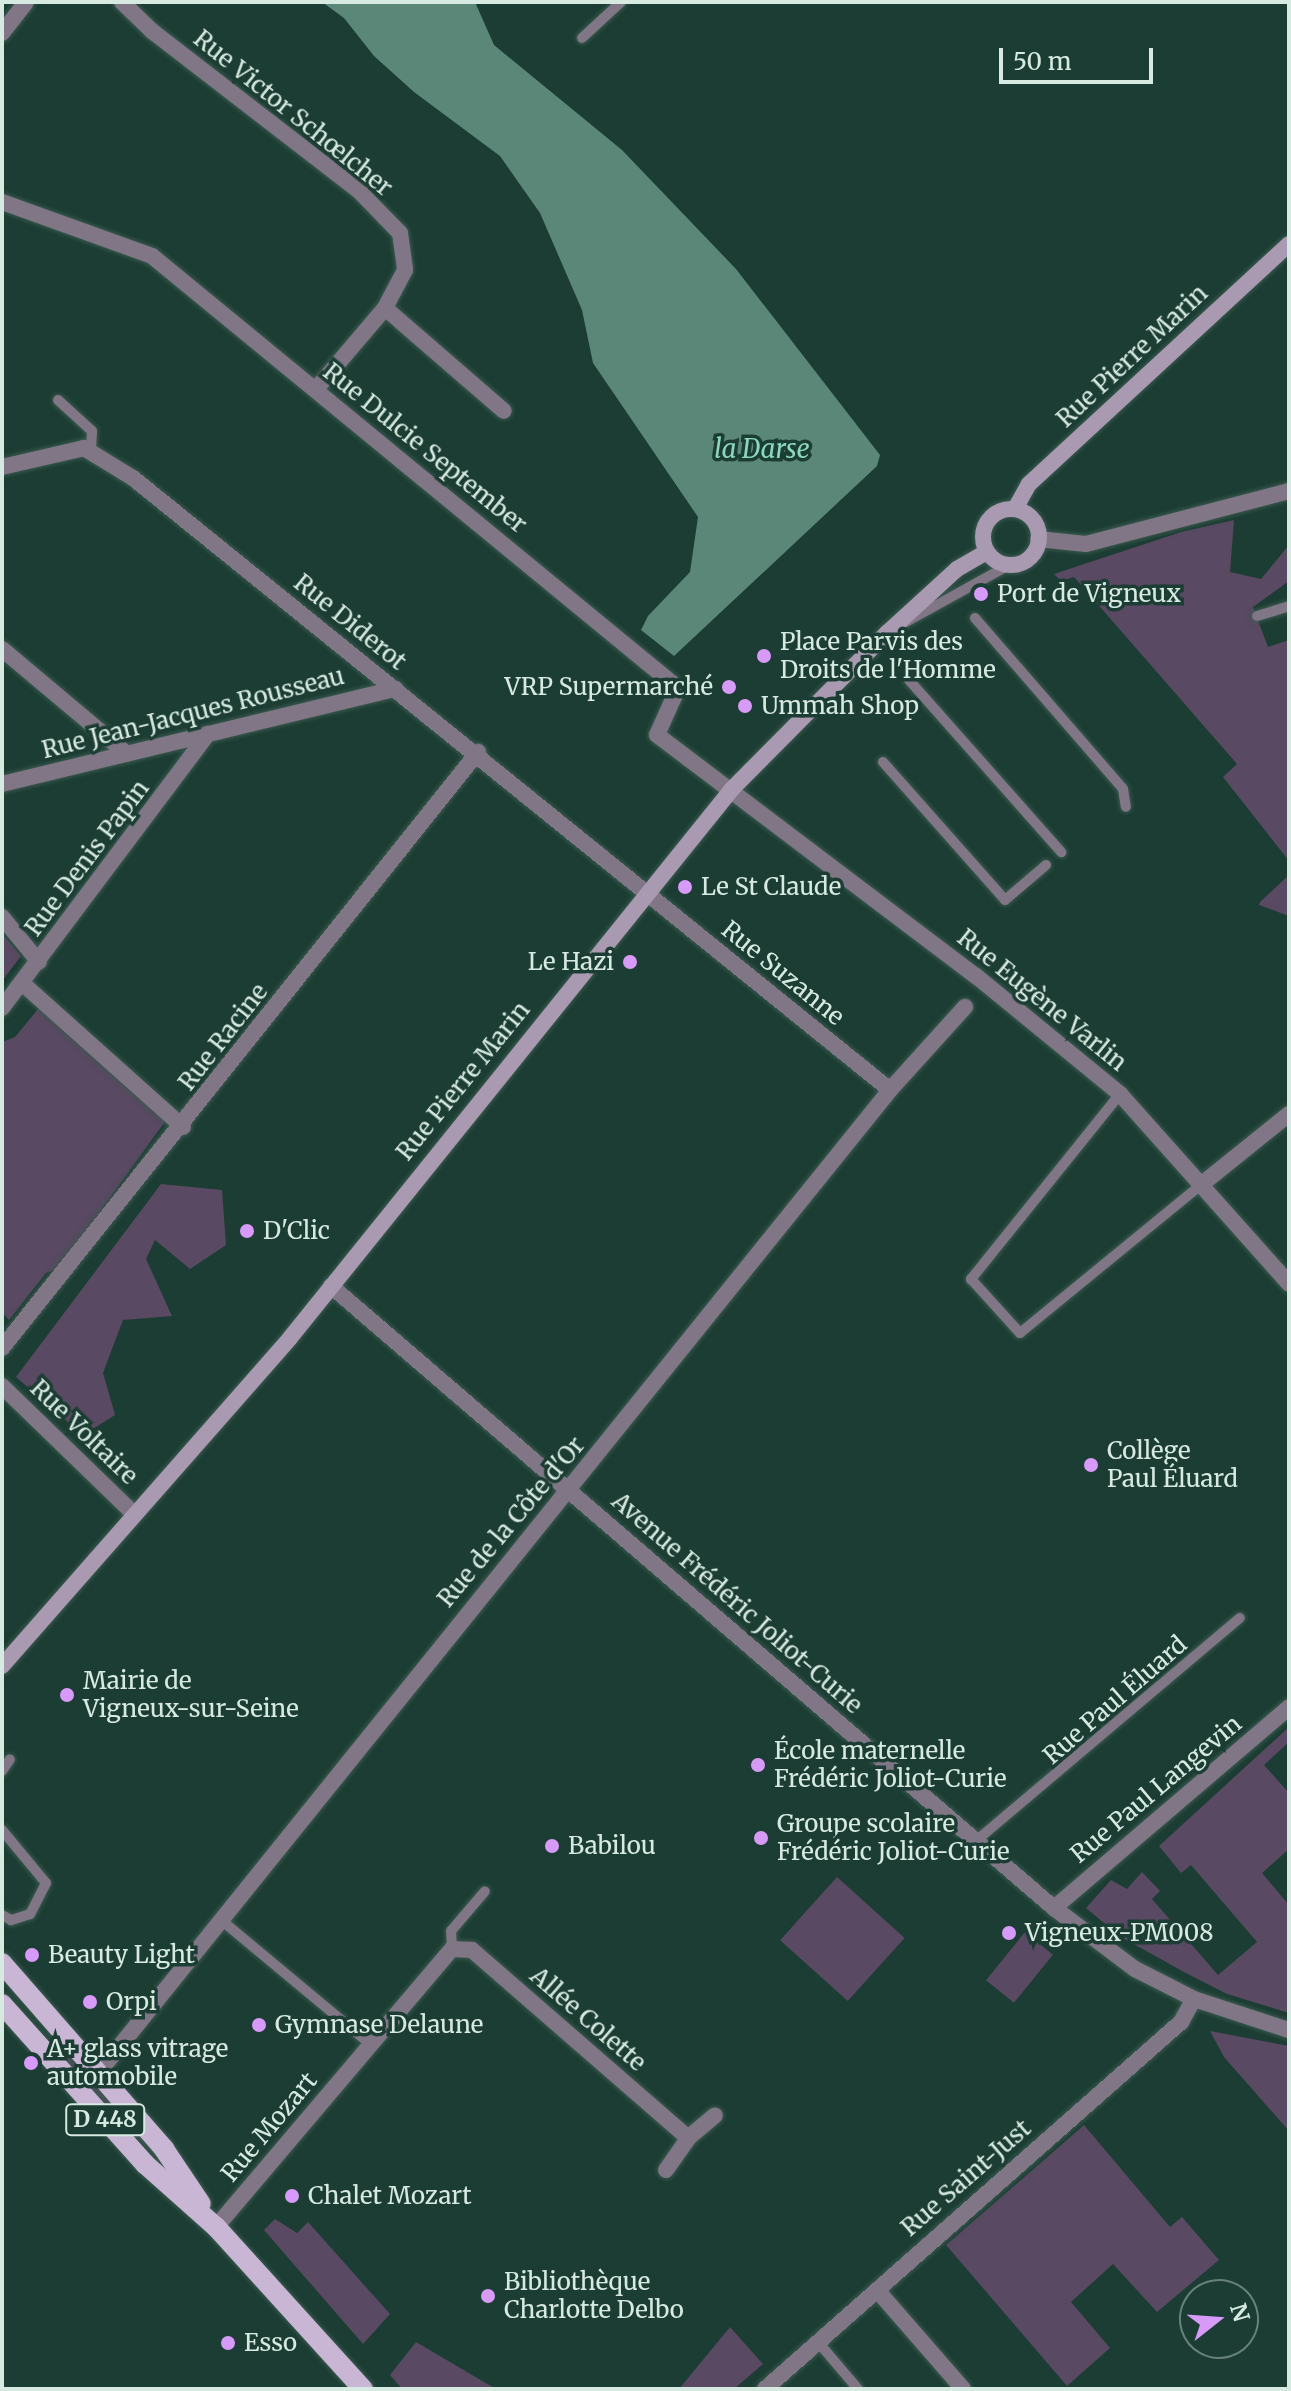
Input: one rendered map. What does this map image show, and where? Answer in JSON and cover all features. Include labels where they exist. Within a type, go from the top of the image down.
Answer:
[{"type":"main road","name":"D 448","points":[[2,1963],[164,2149],[216,2227]]},
{"type":"main road","points":[[2,1975],[64,2047],[99,2072]]},
{"type":"main road","name":"D 448","points":[[2,2004],[145,2164],[216,2227],[363,2389]]},
{"type":"street","points":[[2,33],[26,2]]},
{"type":"street","name":"Rue Victor Schœlcher","points":[[122,2],[152,31],[360,192],[400,233],[405,270],[385,308],[316,389]]},
{"type":"street","name":"Rue Dulcie September","points":[[2,202],[152,256],[678,688],[657,735],[732,789]]},
{"type":"street","name":"Rue Pierre Marin","points":[[1015,509],[1029,484],[1289,244]]},
{"type":"street","points":[[385,308],[504,411]]},
{"type":"street","points":[[2,467],[84,448],[91,452]]},
{"type":"street","name":"Rue Diderot","points":[[91,452],[133,478],[478,752],[646,893]]},
{"type":"street","points":[[1038,539],[1086,544],[1289,491]]},
{"type":"street","points":[[1015,509],[1035,523],[1038,539],[1026,560],[1009,565],[987,552],[985,526],[997,512],[1015,509]]},
{"type":"street","name":"Rue Pierre Marin","points":[[2,1666],[331,1286],[732,789],[887,633],[957,569],[987,552]]},
{"type":"street","points":[[2,649],[127,754]]},
{"type":"street","name":"Rue Jean-Jacques Rousseau","points":[[2,784],[396,689]]},
{"type":"street","name":"Rue Denis Papin","points":[[2,1008],[208,734]]},
{"type":"street","name":"Rue Racine","points":[[2,1348],[183,1127],[478,752]]},
{"type":"street","name":"Rue Eugène Varlin","points":[[732,789],[1120,1094],[1289,1284]]},
{"type":"street","name":"Rue Suzanne","points":[[646,893],[890,1090]]},
{"type":"street","points":[[2,917],[39,962]]},
{"type":"street","points":[[22,983],[183,1127]]},
{"type":"street","name":"Rue de la Côte d'Or","points":[[99,2072],[890,1090],[965,1007]]},
{"type":"street","points":[[1202,1184],[1289,1114]]},
{"type":"street","name":"Avenue Frédéric Joliot-Curie","points":[[331,1286],[1054,1908],[1135,1969],[1194,1999],[1289,2030]]},
{"type":"street","name":"Rue Voltaire","points":[[2,1386],[133,1513]]},
{"type":"street","name":"Rue Paul Langevin","points":[[1054,1908],[1289,1707]]},
{"type":"street","name":"Rue Mozart","points":[[216,2227],[452,1949]]},
{"type":"street","name":"Allée Colette","points":[[452,1949],[472,1950],[688,2138]]},
{"type":"street","name":"Rue Saint-Just","points":[[765,2389],[1181,2022],[1194,1999]]},
{"type":"street","points":[[666,2170],[688,2138],[715,2115]]},
{"type":"street","points":[[877,2290],[963,2389]]},
{"type":"lane","points":[[582,38],[621,2]]},
{"type":"lane","points":[[58,400],[92,431],[91,452]]},
{"type":"lane","points":[[887,633],[1009,565]]},
{"type":"lane","points":[[1257,616],[1289,606]]},
{"type":"lane","points":[[975,618],[1123,789],[1126,807]]},
{"type":"lane","points":[[909,680],[1061,852]]},
{"type":"lane","points":[[883,762],[1005,900],[1046,865]]},
{"type":"lane","points":[[1120,1094],[971,1279],[1020,1333],[1202,1184]]},
{"type":"lane","name":"Rue Paul Éluard","points":[[977,1840],[1240,1618]]},
{"type":"lane","points":[[2,1771],[10,1759]]},
{"type":"lane","points":[[2,1830],[46,1883],[30,1914],[11,1920],[2,1915]]},
{"type":"lane","points":[[452,1949],[451,1931],[485,1891]]},
{"type":"lane","points":[[220,1919],[370,2044]]},
{"type":"lane","points":[[818,2342],[858,2389]]},
{"type":"shaded area","points":[[1234,520],[1230,572],[1261,579],[1289,545],[1289,581],[1253,607],[1268,647],[1289,640],[1289,861],[1223,777],[1237,764],[1074,577],[1061,581],[1054,574],[1181,532]]},
{"type":"shaded area","points":[[1289,875],[1289,916],[1259,905],[1260,902]]},
{"type":"shaded area","points":[[2,933],[21,956],[2,981]]},
{"type":"shaded area","points":[[39,1008],[167,1119],[58,1269],[46,1273],[9,1320],[2,1312],[2,1042],[15,1037]]},
{"type":"shaded area","points":[[161,1184],[222,1190],[226,1245],[190,1269],[155,1240],[146,1259],[172,1316],[123,1320],[103,1373],[115,1415],[83,1435],[16,1377]]},
{"type":"shaded area","points":[[1289,1727],[1289,1742],[1264,1765],[1289,1793],[1289,1849],[1262,1873],[1289,1905],[1289,2013],[1227,1994],[1184,1972],[1121,1937],[1086,1908],[1111,1880],[1127,1889],[1142,1872],[1160,1891],[1152,1899],[1218,1975],[1257,1942],[1191,1865],[1181,1873],[1159,1846]]},
{"type":"shaded area","points":[[837,1877],[905,1938],[848,2001],[780,1940]]},
{"type":"shaded area","points":[[1025,1932],[1053,1955],[1014,2003],[986,1980]]},
{"type":"shaded area","points":[[1210,2031],[1289,2046],[1289,2131],[1224,2057]]},
{"type":"shaded area","points":[[64,2052],[159,2155],[157,2157],[95,2095],[60,2055]]},
{"type":"shaded area","points":[[1084,2125],[1170,2227],[1182,2217],[1219,2260],[1196,2279],[1179,2279],[1179,2294],[1157,2312],[1113,2264],[1071,2302],[1110,2348],[1067,2386],[946,2245]]},
{"type":"shaded area","points":[[275,2219],[297,2233],[308,2222],[390,2314],[363,2344],[264,2230]]},
{"type":"shaded area","points":[[730,2327],[763,2364],[734,2389],[679,2389]]},
{"type":"shaded area","points":[[416,2342],[496,2389],[402,2389],[390,2375]]},
{"type":"water","name":"la Darse","points":[[322,2],[475,2],[494,45],[622,150],[736,269],[880,455],[877,466],[674,656],[641,630],[648,616],[690,572],[698,517],[593,363],[582,310],[540,213],[500,156],[414,92],[374,56],[344,18]]},
{"type":"place","name":"Port de Vigneux","points":[[981,594]]},
{"type":"place","name":"Place Parvis des Droits de l'Homme","points":[[764,656]]},
{"type":"place","name":"VRP Supermarché","points":[[729,687]]},
{"type":"place","name":"Ummah Shop","points":[[745,706]]},
{"type":"place","name":"Le St Claude","points":[[685,887]]},
{"type":"place","name":"Le Hazi","points":[[630,962]]},
{"type":"place","name":"D'Clic","points":[[247,1231]]},
{"type":"place","name":"Collège Paul Éluard","points":[[1091,1465]]},
{"type":"place","name":"Mairie de Vigneux-sur-Seine","points":[[67,1695]]},
{"type":"place","name":"École maternelle Frédéric Joliot-Curie","points":[[758,1765]]},
{"type":"place","name":"Groupe scolaire Frédéric Joliot-Curie","points":[[761,1838]]},
{"type":"place","name":"Babilou","points":[[552,1846]]},
{"type":"place","name":"Vigneux-PM008","points":[[1009,1933]]},
{"type":"place","name":"Beauty Light","points":[[32,1955]]},
{"type":"place","name":"Orpi","points":[[90,2002]]},
{"type":"place","name":"Gymnase Delaune","points":[[259,2025]]},
{"type":"place","name":"A+ glass vitrage automobile","points":[[31,2063]]},
{"type":"place","name":"Chalet Mozart","points":[[292,2196]]},
{"type":"place","name":"Bibliothèque Charlotte Delbo","points":[[488,2296]]},
{"type":"place","name":"Esso","points":[[228,2343]]}]
